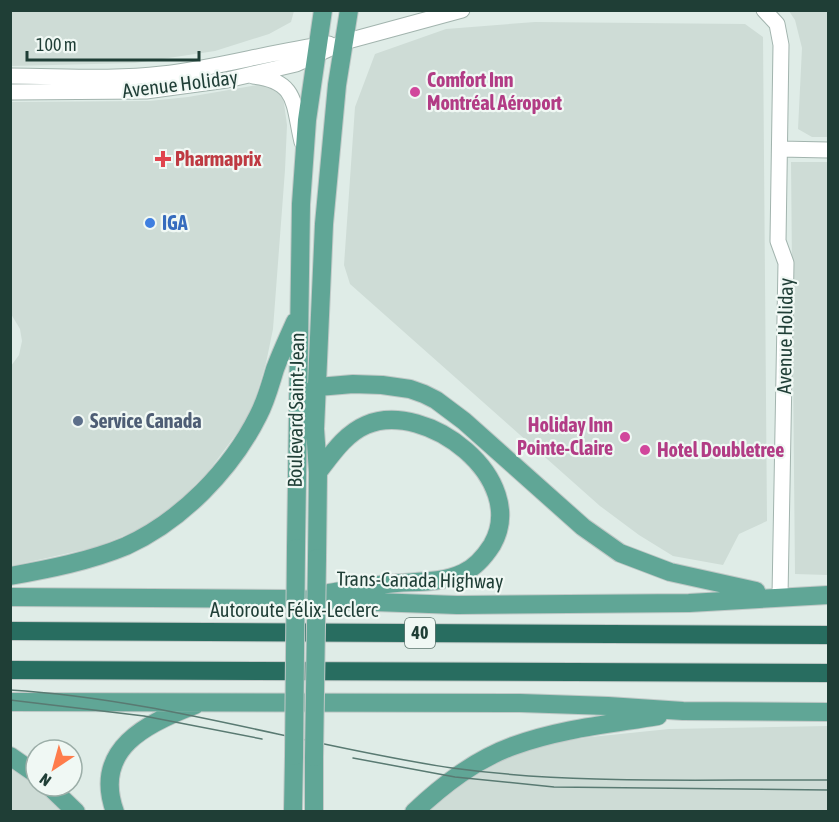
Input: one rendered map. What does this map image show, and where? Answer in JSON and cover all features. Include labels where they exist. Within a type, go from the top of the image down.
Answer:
[{"type":"highway","name":"Autoroute Félix-Leclerc","points":[[10,631],[828,634]]},
{"type":"highway","name":"40","points":[[10,670],[828,674]]},
{"type":"main road","name":"Boulevard Saint-Jean","points":[[293,812],[300,222],[304,149],[323,10]]},
{"type":"main road","name":"Boulevard Saint-Jean","points":[[314,812],[318,472],[315,443],[320,305],[328,164],[349,10]]},
{"type":"main road","points":[[10,576],[87,559],[124,546],[163,525],[189,504],[222,470],[250,430],[264,402],[299,312]]},
{"type":"main road","points":[[298,400],[318,387],[353,384],[382,385],[410,389],[424,394],[448,408],[583,527],[620,553],[687,577],[780,596]]},
{"type":"main road","points":[[291,599],[387,584],[454,577],[483,558],[495,540],[500,523],[498,497],[490,479],[478,462],[462,447],[445,436],[411,423],[390,420],[365,425],[344,440],[318,472]]},
{"type":"main road","name":"Trans-Canada Highway","points":[[10,597],[291,599],[387,604],[505,604],[689,603],[828,595]]},
{"type":"main road","points":[[116,812],[110,790],[111,778],[114,765],[125,744],[134,735],[153,723],[205,701]]},
{"type":"main road","points":[[10,702],[520,704],[683,711],[823,712]]},
{"type":"main road","points":[[414,812],[462,772],[513,746],[561,733],[683,711]]},
{"type":"main road","points":[[10,756],[24,766]]},
{"type":"main road","points":[[61,798],[76,812]]},
{"type":"street","name":"Avenue Holiday","points":[[10,76],[154,75],[217,66],[316,50],[462,10]]},
{"type":"street","name":"Avenue Holiday","points":[[764,10],[777,24],[781,36],[778,241],[786,263],[780,596]]},
{"type":"street","name":"Avenue Holiday","points":[[10,92],[164,90],[250,75],[296,63],[316,50]]},
{"type":"street","points":[[250,75],[273,79],[288,90],[304,149]]},
{"type":"street","points":[[780,149],[828,150]]},
{"type":"shaded area","points":[[10,11],[294,11],[291,22],[269,34],[215,51],[135,63],[11,66]]},
{"type":"shaded area","points":[[789,11],[828,11],[828,137],[812,137],[798,129],[802,48],[795,20]]},
{"type":"shaded area","points":[[535,22],[745,24],[763,37],[767,521],[739,534],[723,565],[673,556],[639,535],[600,506],[350,284],[344,265],[355,107],[375,54],[446,29]]},
{"type":"shaded area","points":[[268,84],[283,96],[287,125],[285,170],[273,329],[254,403],[243,425],[208,472],[177,503],[143,528],[96,547],[11,566],[11,366],[19,355],[22,341],[20,329],[11,314],[11,102],[149,101]]},
{"type":"shaded area","points":[[791,162],[828,162],[828,575],[795,574]]},
{"type":"shaded area","points":[[828,726],[828,811],[425,812],[462,781],[504,758],[547,744],[669,729]]},
{"type":"shaded area","points":[[11,766],[24,775],[24,798],[48,798],[62,811],[11,812]]},
{"type":"tram line","points":[[10,690],[122,703],[452,768],[593,779],[828,780]]},
{"type":"tram line","points":[[10,700],[144,716],[262,739]]},
{"type":"tram line","points":[[353,758],[455,777],[554,787],[828,790]]},
{"type":"place","name":"Comfort Inn Montréal Aéroport","points":[[415,92]]},
{"type":"place","name":"Pharmaprix","points":[[163,159]]},
{"type":"place","name":"IGA","points":[[150,223]]},
{"type":"place","name":"Service Canada","points":[[78,421]]},
{"type":"place","name":"Holiday Inn Pointe-Claire","points":[[625,437]]},
{"type":"place","name":"Hotel Doubletree","points":[[645,450]]}]
